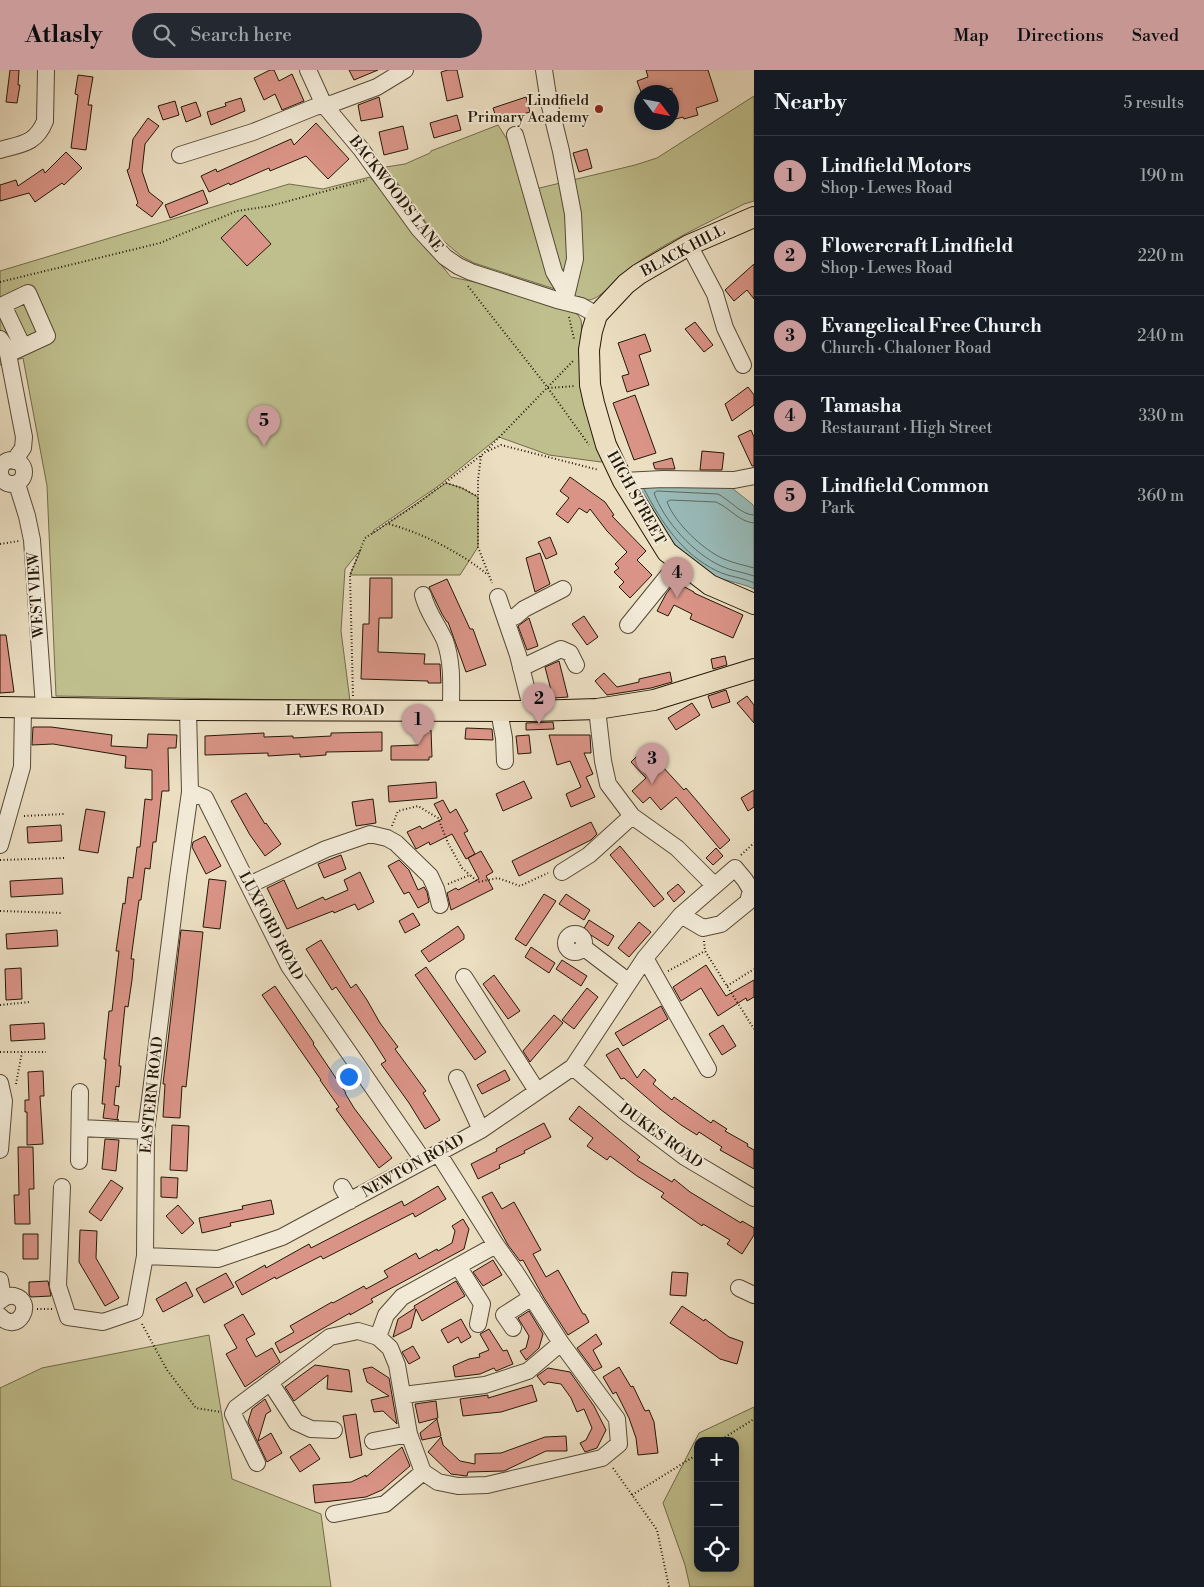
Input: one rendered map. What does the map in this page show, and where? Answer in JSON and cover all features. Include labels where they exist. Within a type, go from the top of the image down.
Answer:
[{"type":"main road","name":"BLACK HILL","points":[[597,315],[621,289],[639,274],[689,245],[754,217]]},
{"type":"main road","name":"HIGH STREET","points":[[597,315],[592,331],[590,350],[590,385],[600,425],[619,473],[667,552],[710,585],[754,604]]},
{"type":"main road","name":"LEWES ROAD","points":[[0,706],[188,710],[532,711],[597,709],[654,700],[754,669]]},
{"type":"street","points":[[0,150],[31,142],[43,127],[45,121],[46,70]]},
{"type":"street","name":"BACKWOODS LANE","points":[[308,70],[324,105],[361,149],[432,244],[458,266],[471,272],[562,297],[597,315]]},
{"type":"street","points":[[180,155],[253,132],[315,107],[334,103],[377,87],[405,70]]},
{"type":"street","points":[[544,70],[573,214],[575,259],[562,297]]},
{"type":"street","points":[[515,135],[562,297]]},
{"type":"street","points":[[689,245],[715,294],[724,328],[743,365]]},
{"type":"street","points":[[4,346],[23,347]]},
{"type":"street","name":"WEST VIEW","points":[[4,346],[24,437],[23,448],[14,461],[21,465],[24,473],[17,484],[32,540],[44,707]]},
{"type":"street","points":[[619,473],[663,479],[734,480],[754,476]]},
{"type":"street","points":[[628,625],[679,562]]},
{"type":"street","points":[[506,620],[563,589]]},
{"type":"street","points":[[498,597],[521,668],[532,711]]},
{"type":"street","points":[[422,601],[445,641],[452,670],[451,710]]},
{"type":"street","points":[[521,668],[561,648],[570,653],[576,665]]},
{"type":"street","points":[[0,845],[22,767],[23,707]]},
{"type":"street","points":[[597,709],[603,761],[608,784],[632,816],[677,848],[714,885]]},
{"type":"street","name":"EASTERN ROAD","points":[[135,1311],[145,1256],[146,1131],[190,792],[188,710]]},
{"type":"street","points":[[499,710],[504,738],[505,761]]},
{"type":"street","name":"LUXFORD ROAD","points":[[190,792],[205,798],[289,966],[496,1245],[562,1343],[617,1419],[619,1444],[605,1455]]},
{"type":"street","points":[[562,872],[589,855],[632,816]]},
{"type":"street","points":[[248,885],[326,849],[370,834],[387,838],[396,843],[430,876],[438,897]]},
{"type":"street","points":[[682,915],[703,928],[721,924],[748,902],[751,890],[735,868]]},
{"type":"street","name":"NEWTON ROAD","points":[[145,1256],[218,1259],[282,1237],[314,1212],[346,1194],[430,1156],[481,1130],[574,1066],[644,958],[682,915],[735,868]]},
{"type":"street","points":[[583,947],[629,982]]},
{"type":"street","points":[[644,958],[708,1068]]},
{"type":"street","points":[[464,977],[537,1091]]},
{"type":"street","name":"DUKES ROAD","points":[[574,1066],[624,1112],[685,1157],[754,1198]]},
{"type":"street","points":[[457,1078],[481,1130]]},
{"type":"street","points":[[0,1083],[2,1101],[0,1150]]},
{"type":"street","points":[[79,1161],[80,1092]]},
{"type":"street","points":[[80,1128],[146,1131]]},
{"type":"street","points":[[62,1187],[58,1286],[68,1317],[103,1322],[135,1311]]},
{"type":"street","points":[[378,1337],[386,1315],[402,1297],[496,1245]]},
{"type":"street","points":[[458,1266],[482,1304],[478,1324]]},
{"type":"street","points":[[0,1280],[1,1300]]},
{"type":"street","points":[[0,1316],[5,1321],[14,1322],[21,1318],[24,1310],[22,1301],[15,1296],[7,1296],[1,1300]]},
{"type":"street","points":[[513,1328],[504,1315],[532,1297]]},
{"type":"street","points":[[257,1463],[233,1414],[236,1408],[330,1336],[358,1331],[378,1337],[390,1348],[397,1365],[409,1434],[423,1472],[438,1482],[458,1486],[487,1485],[602,1458],[605,1455]]},
{"type":"street","points":[[403,1395],[485,1385],[528,1371],[562,1343]]},
{"type":"street","points":[[270,1382],[296,1422],[311,1429],[334,1430]]},
{"type":"street","points":[[372,1441],[409,1434]]},
{"type":"street","points":[[334,1514],[385,1504],[423,1472]]},
{"type":"path","points":[[0,282],[160,243],[237,211],[270,206],[381,175]]},
{"type":"path","points":[[458,266],[464,281],[548,388],[588,444]]},
{"type":"path","points":[[562,297],[557,307],[567,310],[576,347]]},
{"type":"path","points":[[354,710],[350,575],[365,538],[446,483],[486,452],[578,356]]},
{"type":"path","points":[[548,388],[590,385]]},
{"type":"path","points":[[486,452],[501,445],[619,473]]},
{"type":"path","points":[[481,456],[478,480],[478,548],[498,597]]},
{"type":"path","points":[[446,483],[462,488],[478,498]]},
{"type":"path","points":[[388,524],[412,530],[474,563],[490,577]]},
{"type":"path","points":[[0,544],[32,540]]},
{"type":"path","points":[[387,838],[398,811],[418,806],[438,818],[462,868],[478,882],[498,878],[520,886],[548,873],[562,872]]},
{"type":"path","points":[[9,816],[64,814]]},
{"type":"path","points":[[735,868],[740,856],[754,843]]},
{"type":"path","points":[[0,860],[64,858]]},
{"type":"path","points":[[438,897],[470,875]]},
{"type":"path","points":[[0,911],[62,913]]},
{"type":"path","points":[[703,928],[705,951],[754,1029]]},
{"type":"path","points":[[656,978],[705,951]]},
{"type":"path","points":[[727,986],[754,969]]},
{"type":"path","points":[[0,1005],[30,1002]]},
{"type":"path","points":[[0,1052],[46,1052]]},
{"type":"path","points":[[2,1101],[16,1083],[22,1052]]},
{"type":"path","points":[[24,1310],[66,1309]]},
{"type":"path","points":[[135,1311],[166,1370],[196,1408],[233,1414]]},
{"type":"path","points":[[725,1437],[754,1418]]},
{"type":"path","points":[[605,1455],[657,1530],[669,1587]]},
{"type":"path","points":[[632,1495],[694,1456]]},
{"type":"green space","points":[[754,96],[754,201],[744,204],[657,250],[630,268],[599,296],[589,300],[474,263],[461,256],[432,231],[386,167],[405,164],[431,151],[498,125],[512,147],[527,191],[657,158]]},
{"type":"green space","points":[[370,177],[451,277],[489,285],[571,310],[578,315],[581,320],[583,341],[605,460],[601,462],[549,455],[499,437],[437,487],[374,530],[372,534],[446,483],[462,488],[478,497],[478,547],[460,575],[350,575],[361,549],[345,569],[341,631],[350,701],[56,696],[47,486],[23,358],[0,365],[0,271],[289,184],[323,189]]},
{"type":"green space","points":[[209,1335],[232,1479],[321,1514],[331,1587],[0,1587],[0,1388],[42,1368]]},
{"type":"green space","points":[[754,1407],[754,1587],[690,1587],[685,1565],[663,1503],[694,1443],[694,1572],[739,1572],[739,1437],[697,1437],[699,1433]]},
{"type":"water","points":[[645,480],[720,483],[732,488],[754,506],[754,589],[722,579],[703,570],[681,551],[671,540],[639,489]]},
{"type":"building","points":[[10,70],[19,70],[18,85],[20,85],[17,103],[6,102]]},
{"type":"building","points":[[274,70],[279,81],[292,74],[304,101],[282,110],[275,94],[264,100],[254,78]]},
{"type":"building","points":[[349,70],[378,70],[354,80]]},
{"type":"building","points":[[457,70],[463,97],[447,101],[441,72]]},
{"type":"building","points":[[646,70],[708,70],[718,101],[696,108],[698,115],[684,119],[683,117],[679,118],[679,85],[638,85],[637,81],[648,77]]},
{"type":"building","points":[[78,75],[93,77],[88,105],[92,105],[86,150],[71,148],[78,95],[75,94]]},
{"type":"building","points":[[379,97],[383,117],[361,121],[358,105]]},
{"type":"building","points":[[526,97],[530,112],[497,120],[493,108]]},
{"type":"building","points":[[241,98],[245,111],[211,125],[207,112],[226,106],[225,103]]},
{"type":"building","points":[[175,101],[179,115],[163,120],[158,106]]},
{"type":"building","points":[[196,102],[201,116],[186,122],[181,107]]},
{"type":"building","points":[[457,115],[461,130],[434,138],[430,123]]},
{"type":"building","points":[[148,118],[159,126],[145,144],[142,171],[149,192],[163,203],[152,217],[136,205],[138,203],[127,170],[129,169],[133,139]]},
{"type":"building","points":[[316,123],[349,159],[328,179],[306,156],[270,171],[269,168],[209,192],[201,176],[216,169],[217,172],[291,139],[294,145]]},
{"type":"building","points":[[403,126],[408,149],[384,155],[379,132]]},
{"type":"building","points":[[587,149],[592,168],[579,172],[573,153]]},
{"type":"building","points":[[66,152],[82,168],[64,185],[62,183],[35,202],[29,193],[0,201],[0,185],[16,180],[18,186],[43,169],[45,173]]},
{"type":"building","points":[[203,190],[208,203],[170,218],[165,205]]},
{"type":"building","points":[[245,215],[271,244],[247,266],[221,238]]},
{"type":"building","points":[[754,264],[754,299],[747,290],[734,301],[725,290]]},
{"type":"building","points":[[695,322],[713,345],[704,352],[685,329]]},
{"type":"building","points":[[645,334],[651,351],[639,355],[649,385],[627,392],[622,376],[629,374],[618,343]]},
{"type":"building","points":[[748,387],[754,395],[754,405],[732,421],[725,404]]},
{"type":"building","points":[[635,395],[656,453],[634,460],[613,403]]},
{"type":"building","points":[[751,430],[754,437],[754,466],[752,466],[738,436]]},
{"type":"building","points":[[702,451],[724,453],[722,470],[700,470]]},
{"type":"building","points":[[672,458],[675,469],[655,469],[653,463]]},
{"type":"building","points":[[570,477],[605,502],[614,515],[612,516],[646,551],[637,560],[652,575],[630,598],[619,587],[624,582],[614,572],[619,568],[615,564],[627,552],[590,509],[587,513],[579,508],[568,523],[556,514],[569,498],[560,491]]},
{"type":"building","points":[[550,537],[557,554],[546,559],[538,542]]},
{"type":"building","points":[[540,553],[550,584],[535,592],[526,558]]},
{"type":"building","points":[[370,578],[392,578],[392,618],[379,618],[378,652],[425,654],[424,664],[440,664],[441,683],[361,679],[363,624],[369,624]]},
{"type":"building","points":[[447,579],[470,629],[473,629],[486,665],[466,672],[448,622],[429,587]]},
{"type":"building","points":[[675,582],[694,593],[743,615],[733,638],[690,619],[692,614],[674,605],[668,616],[657,611]]},
{"type":"building","points":[[584,616],[598,637],[587,645],[572,624]]},
{"type":"building","points":[[529,618],[538,646],[527,650],[518,626]]},
{"type":"building","points":[[0,635],[6,635],[14,692],[0,693]]},
{"type":"building","points":[[725,656],[727,665],[713,669],[711,659]]},
{"type":"building","points":[[559,661],[568,697],[553,698],[545,667]]},
{"type":"building","points":[[670,672],[672,682],[651,688],[607,695],[595,681],[604,673],[617,687],[639,682],[639,679]]},
{"type":"building","points":[[726,690],[730,702],[712,708],[708,696]]},
{"type":"building","points":[[747,696],[754,705],[754,723],[737,703]]},
{"type":"building","points":[[692,703],[700,715],[676,730],[668,718]]},
{"type":"building","points":[[553,722],[554,729],[526,730],[526,723]]},
{"type":"building","points":[[33,727],[51,727],[112,735],[111,746],[147,748],[148,734],[177,735],[176,748],[168,748],[169,791],[162,791],[156,842],[153,842],[150,869],[145,868],[141,900],[139,900],[131,959],[134,959],[132,980],[128,1007],[125,1006],[119,1066],[121,1066],[119,1087],[116,1086],[114,1105],[119,1106],[117,1120],[103,1118],[105,1104],[102,1104],[106,1059],[104,1059],[109,1011],[112,1011],[119,951],[116,951],[123,903],[125,904],[128,877],[133,878],[137,847],[140,847],[145,799],[152,800],[152,770],[125,768],[126,756],[53,744],[32,745]]},
{"type":"building","points":[[466,728],[492,729],[493,740],[465,739]]},
{"type":"building","points":[[418,730],[431,730],[432,757],[429,757],[429,760],[391,760],[391,746],[418,745]]},
{"type":"building","points":[[382,732],[382,751],[326,752],[326,755],[300,757],[300,754],[268,756],[268,753],[205,755],[205,736],[264,733],[264,737],[293,736],[293,738],[331,736],[331,733]]},
{"type":"building","points":[[529,735],[531,753],[518,754],[516,736]]},
{"type":"building","points":[[549,735],[590,735],[591,753],[584,753],[593,774],[586,777],[595,797],[571,807],[566,794],[581,787],[570,761],[557,765]]},
{"type":"building","points":[[642,751],[658,768],[661,765],[684,790],[686,788],[730,840],[720,849],[676,797],[661,810],[650,797],[643,803],[632,791],[646,778],[631,762]]},
{"type":"building","points":[[524,781],[532,798],[503,811],[496,794]]},
{"type":"building","points":[[436,782],[437,798],[389,802],[388,786]]},
{"type":"building","points":[[754,790],[754,807],[748,811],[741,798]]},
{"type":"building","points":[[246,793],[265,824],[281,844],[265,856],[250,835],[231,801]]},
{"type":"building","points":[[373,799],[376,823],[356,826],[352,802]]},
{"type":"building","points":[[443,800],[450,813],[456,809],[468,831],[464,833],[475,854],[466,859],[452,834],[430,845],[429,842],[416,849],[407,832],[420,826],[422,829],[442,819],[434,804]]},
{"type":"building","points":[[86,809],[105,812],[98,853],[79,850]]},
{"type":"building","points":[[591,822],[597,834],[591,840],[519,876],[512,861]]},
{"type":"building","points":[[61,825],[62,841],[28,843],[27,827]]},
{"type":"building","points":[[205,836],[221,866],[206,874],[192,847],[193,842]]},
{"type":"building","points":[[620,846],[664,899],[654,907],[610,855]]},
{"type":"building","points":[[716,848],[723,856],[713,865],[706,858]]},
{"type":"building","points":[[481,851],[493,872],[486,876],[493,889],[451,910],[447,893],[456,888],[458,890],[479,879],[468,858]]},
{"type":"building","points":[[341,855],[346,869],[324,878],[318,864]]},
{"type":"building","points":[[399,860],[409,870],[418,890],[424,887],[427,892],[429,902],[418,908],[409,892],[404,894],[388,866]]},
{"type":"building","points":[[360,872],[374,902],[358,910],[355,904],[287,929],[267,888],[284,880],[297,909],[323,897],[325,900],[348,890],[344,880]]},
{"type":"building","points":[[62,878],[63,894],[11,897],[10,881]]},
{"type":"building","points":[[209,879],[226,881],[220,929],[203,927]]},
{"type":"building","points":[[678,884],[685,892],[674,902],[667,893]]},
{"type":"building","points":[[544,894],[556,901],[526,946],[515,939]]},
{"type":"building","points":[[566,894],[590,910],[584,920],[559,904]]},
{"type":"building","points":[[413,913],[420,925],[405,933],[399,921]]},
{"type":"building","points":[[589,920],[614,936],[608,946],[583,930]]},
{"type":"building","points":[[639,922],[651,932],[629,957],[618,948]]},
{"type":"building","points":[[458,926],[464,935],[464,939],[429,962],[421,951]]},
{"type":"building","points":[[57,930],[58,946],[7,949],[6,934]]},
{"type":"building","points":[[181,930],[203,932],[186,1087],[182,1086],[180,1118],[163,1117],[165,1084],[163,1084]]},
{"type":"building","points":[[321,940],[351,988],[356,984],[367,1000],[380,1023],[398,1047],[395,1049],[426,1091],[423,1093],[440,1120],[425,1129],[381,1064],[386,1061],[372,1039],[336,987],[332,990],[306,949]]},
{"type":"building","points":[[531,947],[555,963],[549,973],[525,957]]},
{"type":"building","points":[[562,960],[587,976],[581,986],[556,969]]},
{"type":"building","points":[[706,965],[726,996],[754,980],[754,997],[747,1001],[746,998],[718,1016],[701,988],[681,1001],[673,987]]},
{"type":"building","points":[[426,967],[486,1052],[475,1060],[415,975]]},
{"type":"building","points":[[21,968],[22,999],[6,1000],[5,969]]},
{"type":"building","points":[[494,975],[520,1011],[508,1019],[483,984]]},
{"type":"building","points":[[275,986],[314,1043],[354,1108],[392,1158],[379,1168],[336,1109],[339,1107],[262,995]]},
{"type":"building","points":[[587,988],[598,997],[574,1029],[562,1020]]},
{"type":"building","points":[[661,1006],[668,1019],[623,1046],[615,1033]]},
{"type":"building","points":[[554,1015],[563,1023],[530,1062],[523,1051]]},
{"type":"building","points":[[44,1023],[45,1039],[11,1041],[10,1025]]},
{"type":"building","points":[[723,1025],[736,1046],[722,1055],[709,1034]]},
{"type":"building","points":[[618,1048],[637,1078],[644,1069],[656,1080],[653,1084],[672,1100],[674,1097],[711,1123],[713,1120],[727,1129],[725,1131],[748,1144],[747,1146],[754,1150],[754,1169],[720,1150],[722,1147],[699,1132],[697,1135],[681,1125],[624,1078],[621,1079],[606,1055]]},
{"type":"building","points":[[505,1070],[510,1080],[482,1094],[477,1085]]},
{"type":"building","points":[[43,1071],[44,1096],[40,1096],[43,1144],[27,1145],[25,1100],[29,1100],[28,1072]]},
{"type":"building","points":[[579,1106],[640,1157],[637,1160],[672,1182],[674,1179],[690,1192],[741,1223],[742,1221],[754,1228],[754,1235],[742,1254],[727,1244],[730,1240],[703,1224],[702,1226],[661,1197],[664,1193],[610,1156],[607,1160],[587,1146],[593,1138],[569,1119]]},
{"type":"building","points":[[544,1123],[551,1137],[524,1151],[525,1153],[499,1165],[500,1168],[478,1179],[471,1164]]},
{"type":"building","points":[[172,1125],[189,1126],[187,1171],[170,1170]]},
{"type":"building","points":[[105,1139],[119,1140],[116,1171],[102,1169]]},
{"type":"building","points":[[18,1147],[33,1147],[34,1189],[29,1189],[30,1224],[15,1224],[14,1195],[19,1195]]},
{"type":"building","points":[[161,1177],[178,1178],[177,1198],[161,1197]]},
{"type":"building","points":[[111,1180],[123,1188],[101,1221],[89,1212]]},
{"type":"building","points":[[438,1186],[446,1199],[415,1217],[413,1213],[323,1259],[321,1256],[276,1279],[275,1277],[242,1295],[235,1282],[265,1265],[266,1268],[309,1244],[311,1248],[402,1201],[404,1206]]},
{"type":"building","points":[[492,1192],[502,1209],[514,1202],[541,1250],[533,1254],[546,1277],[558,1270],[589,1322],[568,1335],[544,1298],[523,1260],[520,1261],[508,1245],[482,1197]]},
{"type":"building","points":[[271,1200],[274,1214],[230,1223],[231,1226],[202,1233],[199,1218],[243,1209],[242,1206]]},
{"type":"building","points":[[178,1205],[194,1223],[182,1234],[166,1216]]},
{"type":"building","points":[[463,1219],[469,1229],[464,1249],[371,1299],[373,1302],[280,1353],[275,1343],[294,1332],[290,1326],[364,1286],[366,1289],[388,1277],[384,1271],[416,1253],[419,1259],[452,1243],[455,1231],[452,1226]]},
{"type":"building","points":[[80,1230],[97,1231],[96,1258],[119,1298],[105,1306],[79,1262]]},
{"type":"building","points":[[23,1234],[38,1234],[38,1259],[23,1259]]},
{"type":"building","points":[[493,1260],[502,1275],[483,1286],[473,1272]]},
{"type":"building","points":[[672,1272],[688,1273],[686,1296],[670,1295]]},
{"type":"building","points":[[226,1273],[234,1287],[204,1303],[196,1289]]},
{"type":"building","points":[[48,1281],[51,1296],[31,1297],[29,1294],[29,1282]]},
{"type":"building","points":[[456,1281],[465,1296],[422,1321],[416,1309],[411,1328],[393,1337],[398,1319],[415,1308],[414,1306]]},
{"type":"building","points":[[186,1282],[193,1296],[163,1312],[156,1299]]},
{"type":"building","points":[[682,1306],[704,1321],[705,1319],[729,1337],[743,1342],[737,1364],[720,1359],[670,1323]]},
{"type":"building","points":[[529,1311],[543,1334],[539,1348],[526,1360],[520,1351],[526,1348],[529,1336],[518,1318]]},
{"type":"building","points":[[243,1314],[255,1334],[246,1339],[256,1357],[272,1348],[280,1362],[245,1387],[226,1354],[237,1348],[224,1325]]},
{"type":"building","points":[[461,1319],[471,1337],[461,1343],[458,1337],[448,1343],[441,1330]]},
{"type":"building","points":[[489,1329],[503,1351],[507,1350],[513,1364],[496,1371],[494,1368],[480,1374],[455,1377],[453,1366],[469,1359],[480,1357],[479,1354],[489,1350],[480,1334]]},
{"type":"building","points":[[596,1334],[602,1344],[593,1350],[602,1367],[594,1371],[577,1348]]},
{"type":"building","points":[[413,1346],[420,1358],[409,1364],[402,1352]]},
{"type":"building","points":[[315,1365],[349,1370],[352,1392],[327,1389],[328,1375],[294,1401],[285,1387]]},
{"type":"building","points":[[372,1367],[389,1378],[397,1424],[383,1411],[374,1412],[371,1400],[389,1396],[367,1382],[363,1369]]},
{"type":"building","points":[[619,1367],[631,1387],[633,1386],[645,1411],[649,1410],[654,1422],[658,1453],[638,1455],[636,1438],[629,1418],[616,1392],[613,1394],[603,1377]]},
{"type":"building","points":[[548,1368],[570,1372],[594,1406],[606,1430],[597,1448],[585,1452],[580,1443],[586,1440],[592,1428],[584,1409],[577,1412],[571,1398],[561,1384],[548,1382],[544,1385],[537,1376]]},
{"type":"building","points":[[532,1385],[537,1401],[501,1412],[463,1416],[460,1399],[488,1395],[488,1398]]},
{"type":"building","points":[[265,1399],[271,1411],[266,1414],[258,1441],[271,1433],[282,1453],[267,1462],[248,1422],[252,1409]]},
{"type":"building","points":[[436,1401],[438,1418],[419,1423],[415,1404]]},
{"type":"building","points":[[356,1414],[362,1455],[350,1458],[343,1416]]},
{"type":"building","points":[[437,1419],[441,1436],[422,1440],[420,1433]]},
{"type":"building","points":[[566,1436],[567,1451],[546,1451],[504,1471],[468,1472],[467,1476],[451,1474],[428,1452],[441,1437],[443,1445],[460,1461],[475,1464],[475,1454],[501,1453],[545,1437]]},
{"type":"building","points":[[310,1444],[320,1459],[300,1472],[290,1457]]},
{"type":"building","points":[[402,1447],[410,1466],[382,1490],[366,1497],[315,1503],[313,1485],[351,1482],[366,1475],[366,1477]]},
{"type":"place","name":"Lindfield Primary Academy","points":[[599,109]]},
{"type":"place","name":"Lindfield Common","points":[[264,446]]},
{"type":"place","name":"Tamasha","points":[[677,598]]},
{"type":"place","name":"Flowercraft Lindfield","points":[[539,724]]},
{"type":"place","name":"Lindfield Motors","points":[[418,745]]},
{"type":"place","name":"Evangelical Free Church","points":[[652,784]]}]
